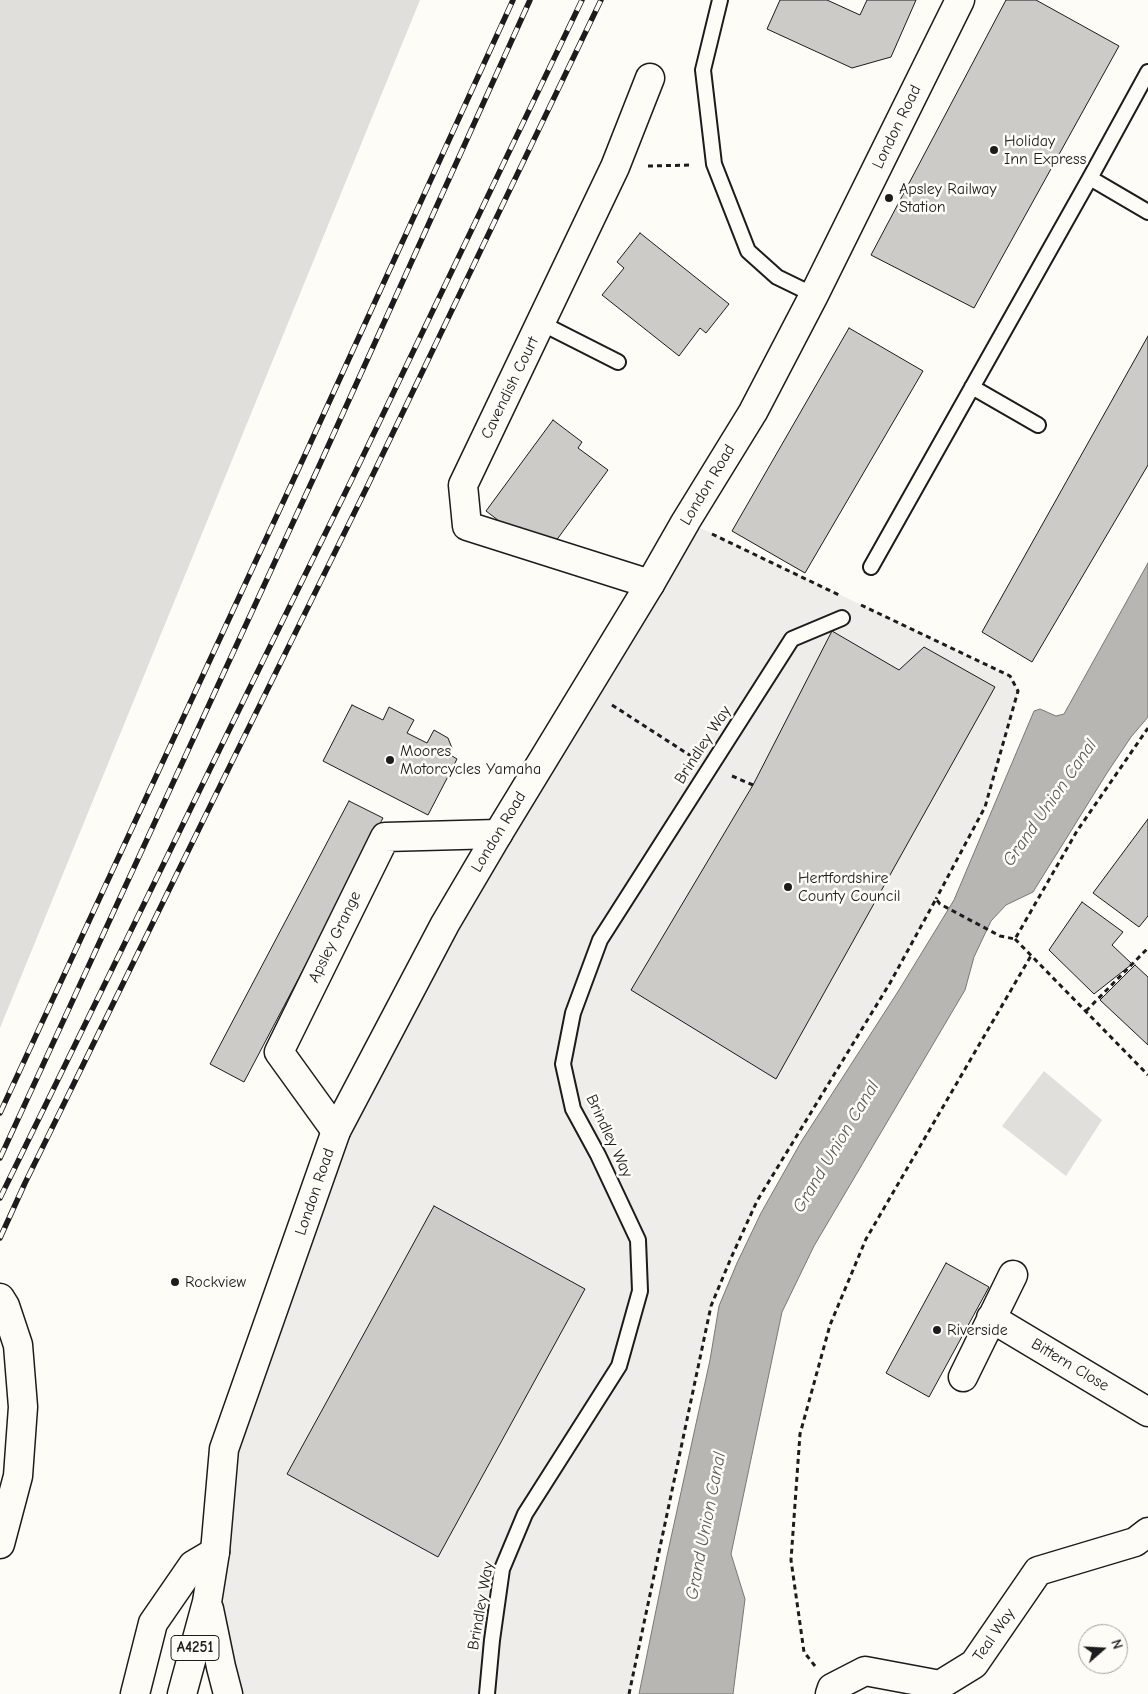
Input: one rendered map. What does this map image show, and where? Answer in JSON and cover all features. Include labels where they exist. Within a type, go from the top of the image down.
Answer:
[{"type":"street","name":"London Road","points":[[182,1694],[207,1602],[215,1552],[224,1449],[336,1131],[445,924],[753,412],[814,295],[960,0]]},
{"type":"street","name":"Cavendish Court","points":[[650,78],[615,167],[463,486],[467,526],[650,584]]},
{"type":"street","name":"Apsley Grange","points":[[336,1131],[279,1052],[385,837],[498,834]]},
{"type":"street","points":[[963,1377],[1013,1275]]},
{"type":"street","points":[[0,1544],[18,1476],[23,1407],[18,1345],[3,1302]]},
{"type":"street","name":"Bittern Close","points":[[991,1318],[1148,1412]]},
{"type":"street","name":"Teal Way","points":[[831,1691],[865,1671],[940,1685],[974,1664],[1038,1571],[1134,1542],[1148,1532]]},
{"type":"street","points":[[136,1694],[153,1623],[193,1565],[215,1552]]},
{"type":"street","name":"London Road","points":[[207,1602],[228,1694]]},
{"type":"lane","points":[[720,0],[703,70],[714,164],[748,251],[777,277],[814,295]]},
{"type":"lane","points":[[871,567],[1148,72]]},
{"type":"lane","points":[[1090,178],[1148,212]]},
{"type":"lane","points":[[541,323],[618,362]]},
{"type":"lane","points":[[972,387],[1038,425]]},
{"type":"lane","name":"Brindley Way","points":[[487,1694],[492,1640],[502,1570],[525,1514],[619,1366],[640,1291],[638,1240],[598,1155],[573,1109],[563,1064],[573,1013],[600,940],[792,639],[842,618]]},
{"type":"path","points":[[615,167],[714,164]]},
{"type":"path","points":[[686,521],[848,599]]},
{"type":"path","points":[[629,1694],[711,1306],[730,1258],[757,1201],[890,983],[986,808],[1018,691],[1010,676],[857,603]]},
{"type":"path","points":[[586,689],[710,768],[753,784]]},
{"type":"path","points":[[1015,939],[1077,831],[1148,728]]},
{"type":"path","points":[[936,899],[940,904],[1000,936],[1015,939],[1032,954],[1148,1075]]},
{"type":"path","points":[[1086,1011],[1148,948]]},
{"type":"path","points":[[831,1691],[804,1652],[792,1560],[800,1434],[830,1324],[866,1239],[914,1160],[1032,954]]},
{"type":"shaded area","points":[[0,0],[420,0],[0,1028]]},
{"type":"shaded area","points":[[686,521],[1010,676],[1018,691],[985,807],[890,983],[757,1201],[711,1306],[629,1694],[228,1694],[215,1552],[224,1449],[336,1131]]},
{"type":"shaded area","points":[[1044,1071],[1102,1120],[1066,1176],[1002,1126]]},
{"type":"water","name":"Grand Union Canal","points":[[1148,563],[1148,717],[1131,737],[1107,773],[1033,892],[1006,905],[991,921],[974,957],[965,990],[814,1246],[782,1312],[731,1554],[745,1599],[733,1694],[639,1694],[710,1360],[719,1306],[737,1263],[761,1213],[801,1142],[899,990],[954,900],[1034,711],[1040,709],[1056,716],[1064,714]]},
{"type":"building","points":[[780,0],[827,0],[860,15],[867,0],[916,0],[891,57],[852,68],[767,29]]},
{"type":"building","name":"Holiday Inn Express","points":[[1006,0],[1036,0],[1119,46],[974,308],[871,255]]},
{"type":"building","points":[[640,233],[729,304],[706,333],[700,328],[679,356],[602,295],[624,268],[617,262]]},
{"type":"building","points":[[849,328],[923,371],[805,573],[732,531]]},
{"type":"building","points":[[1148,336],[1148,465],[1032,662],[982,632]]},
{"type":"building","points":[[553,420],[582,442],[578,448],[608,470],[550,549],[520,527],[515,533],[486,511]]},
{"type":"building","name":"Hertfordshire County Council","points":[[832,631],[899,670],[924,647],[995,687],[776,1079],[631,990],[753,785]]},
{"type":"building","name":"Moores Motorcycles Yamaha","points":[[352,705],[383,720],[389,707],[414,720],[407,733],[427,743],[434,730],[448,738],[452,748],[449,754],[457,759],[428,815],[323,761]]},
{"type":"building","points":[[349,801],[383,818],[244,1082],[210,1064]]},
{"type":"building","points":[[1148,819],[1148,916],[1139,927],[1093,893]]},
{"type":"building","points":[[1082,902],[1123,932],[1112,945],[1132,964],[1094,994],[1049,950]]},
{"type":"building","points":[[1135,965],[1148,977],[1148,1045],[1100,1000]]},
{"type":"building","points":[[434,1206],[585,1289],[438,1557],[287,1474]]},
{"type":"building","name":"Riverside","points":[[946,1263],[989,1287],[929,1397],[886,1373]]},
{"type":"railway","points":[[0,1113],[513,0]]},
{"type":"railway","points":[[0,1158],[320,464],[530,0]]},
{"type":"railway","points":[[0,1198],[351,481],[582,0]]},
{"type":"railway","points":[[0,1238],[25,1183],[366,489],[601,0]]},
{"type":"place","name":"Holiday Inn Express","points":[[994,150]]},
{"type":"place","name":"Apsley Railway Station","points":[[889,198]]},
{"type":"place","name":"Moores Motorcycles Yamaha","points":[[390,760]]},
{"type":"place","name":"Hertfordshire County Council","points":[[788,887]]},
{"type":"place","name":"Rockview","points":[[175,1282]]},
{"type":"place","name":"Riverside","points":[[937,1330]]}]
